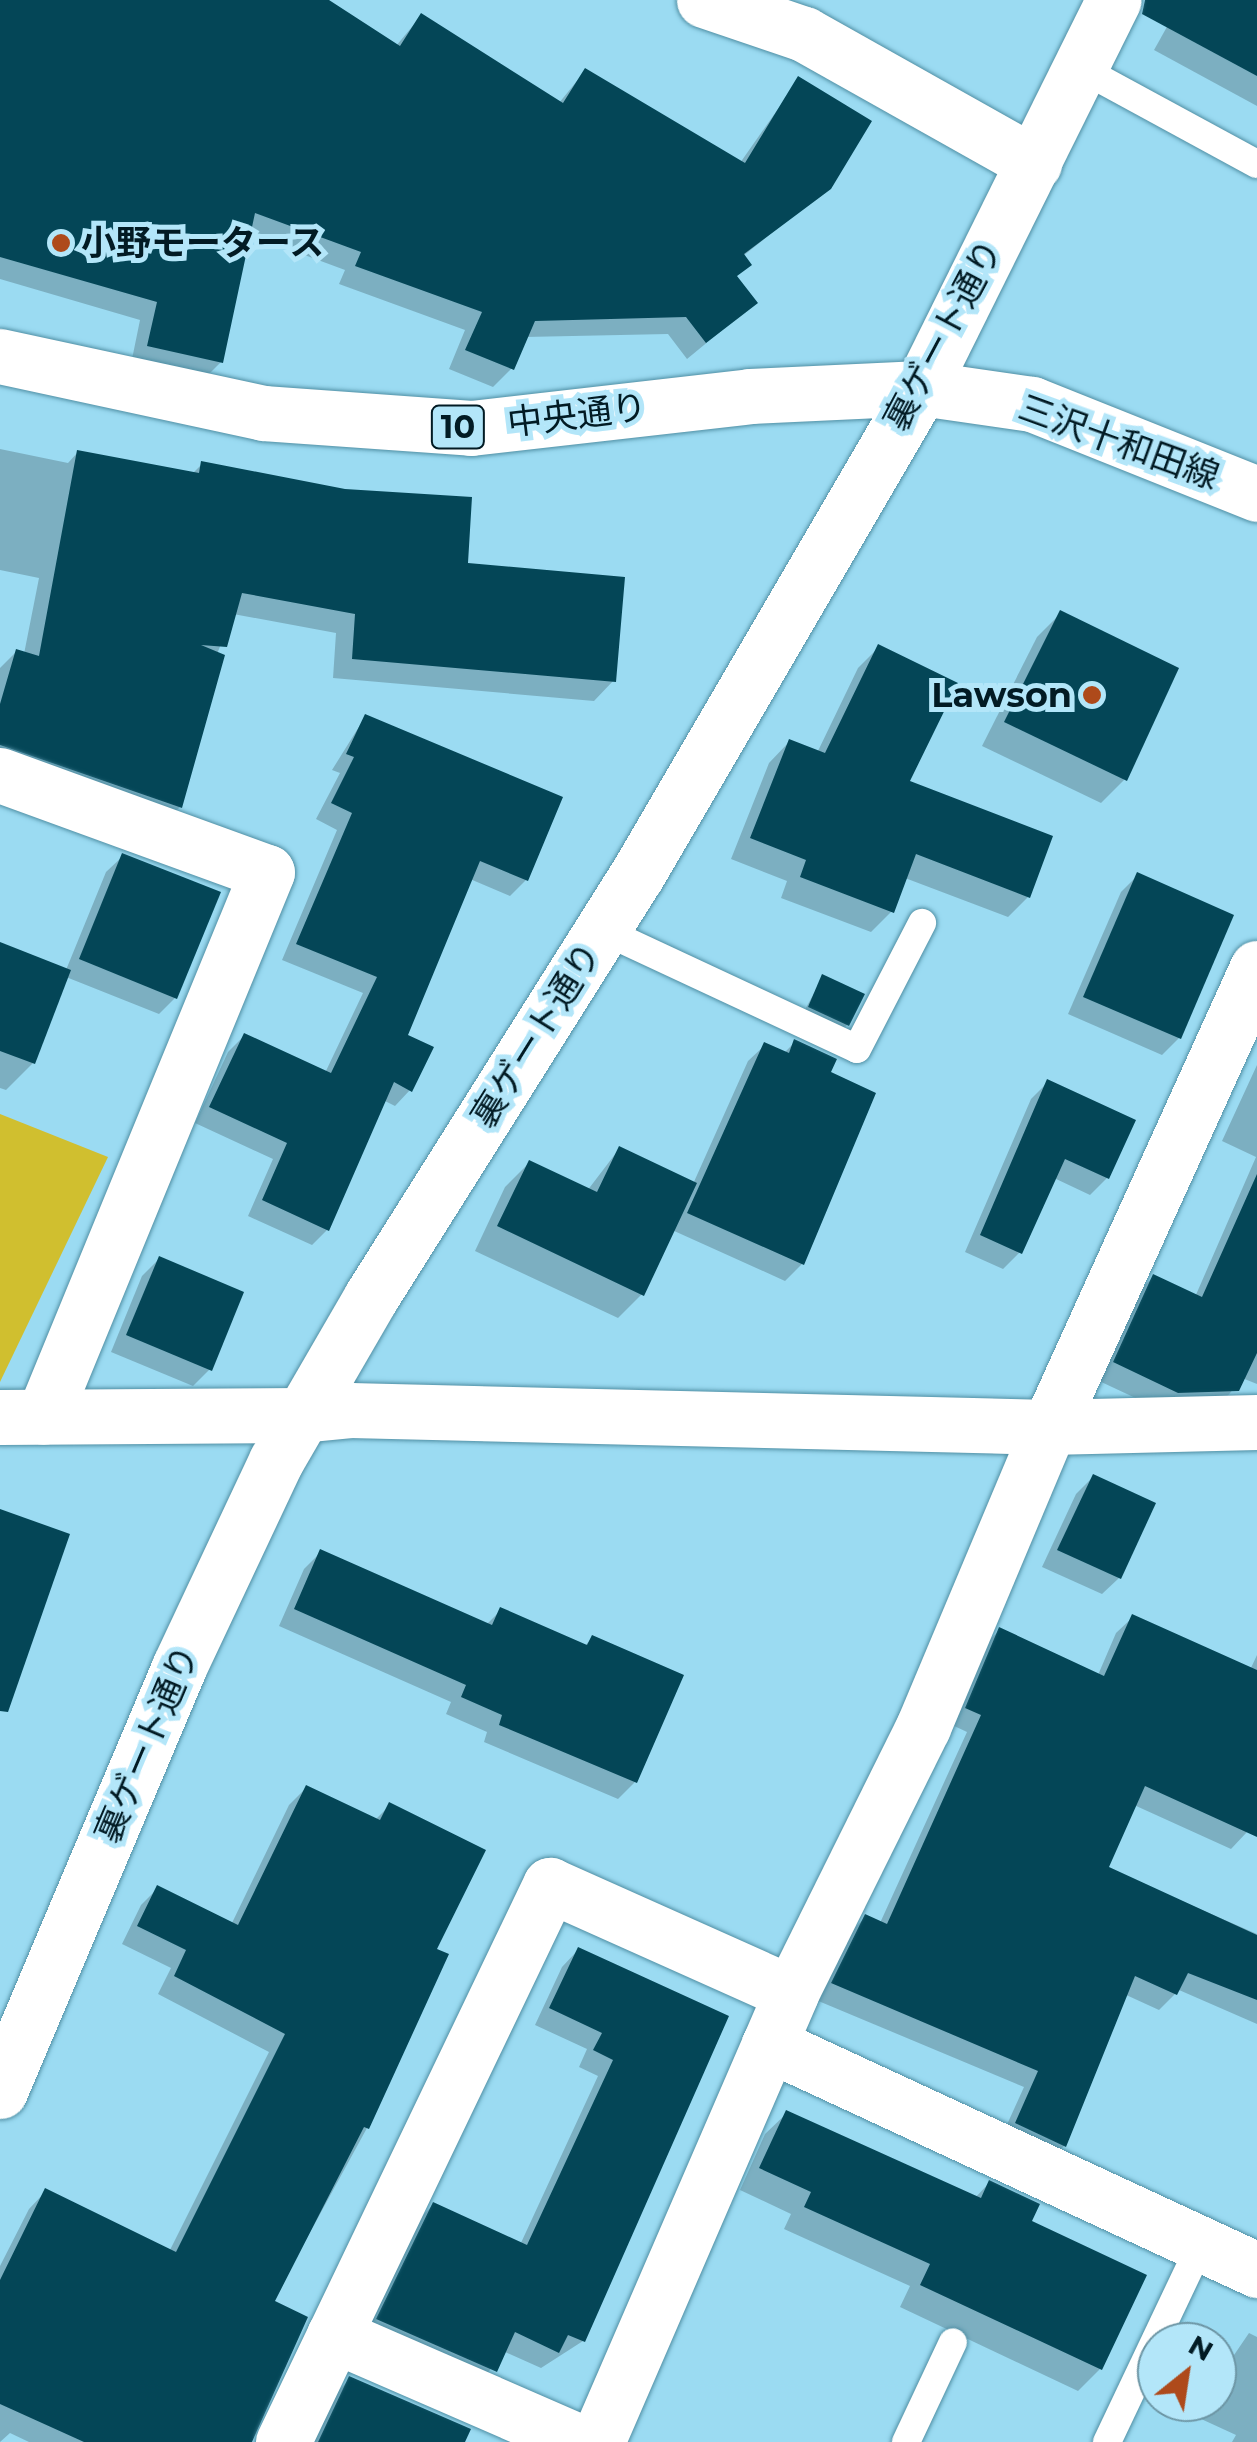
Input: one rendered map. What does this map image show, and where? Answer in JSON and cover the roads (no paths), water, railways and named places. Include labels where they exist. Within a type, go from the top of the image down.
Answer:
[{"type":"street","points":[[704,0],[804,34],[1034,162]]},
{"type":"street","name":"裏ゲート通り","points":[[0,2091],[179,1667],[301,1415],[602,930],[921,388],[1114,0]]},
{"type":"street","name":"中央通り","points":[[0,356],[263,413],[470,428],[750,396],[921,388]]},
{"type":"street","name":"三沢十和田線","points":[[921,388],[1032,404],[1257,494]]},
{"type":"street","points":[[0,775],[267,872],[22,1417],[301,1415],[350,1410],[1049,1427],[1257,1422]]},
{"type":"street","points":[[597,2442],[791,1994],[923,1727],[1049,1427],[1257,968]]},
{"type":"street","points":[[283,2442],[550,1885],[791,1994]]},
{"type":"street","points":[[770,2044],[1257,2270]]},
{"type":"street","points":[[334,2335],[580,2442]]},
{"type":"lane","points":[[1080,68],[1257,164]]},
{"type":"lane","points":[[602,930],[857,1049],[922,923]]},
{"type":"lane","points":[[1108,2442],[1201,2244]]},
{"type":"lane","points":[[906,2442],[953,2342]]},
{"type":"place","name":"小野モータース","points":[[61,243]]},
{"type":"place","name":"Lawson","points":[[1092,695]]}]
